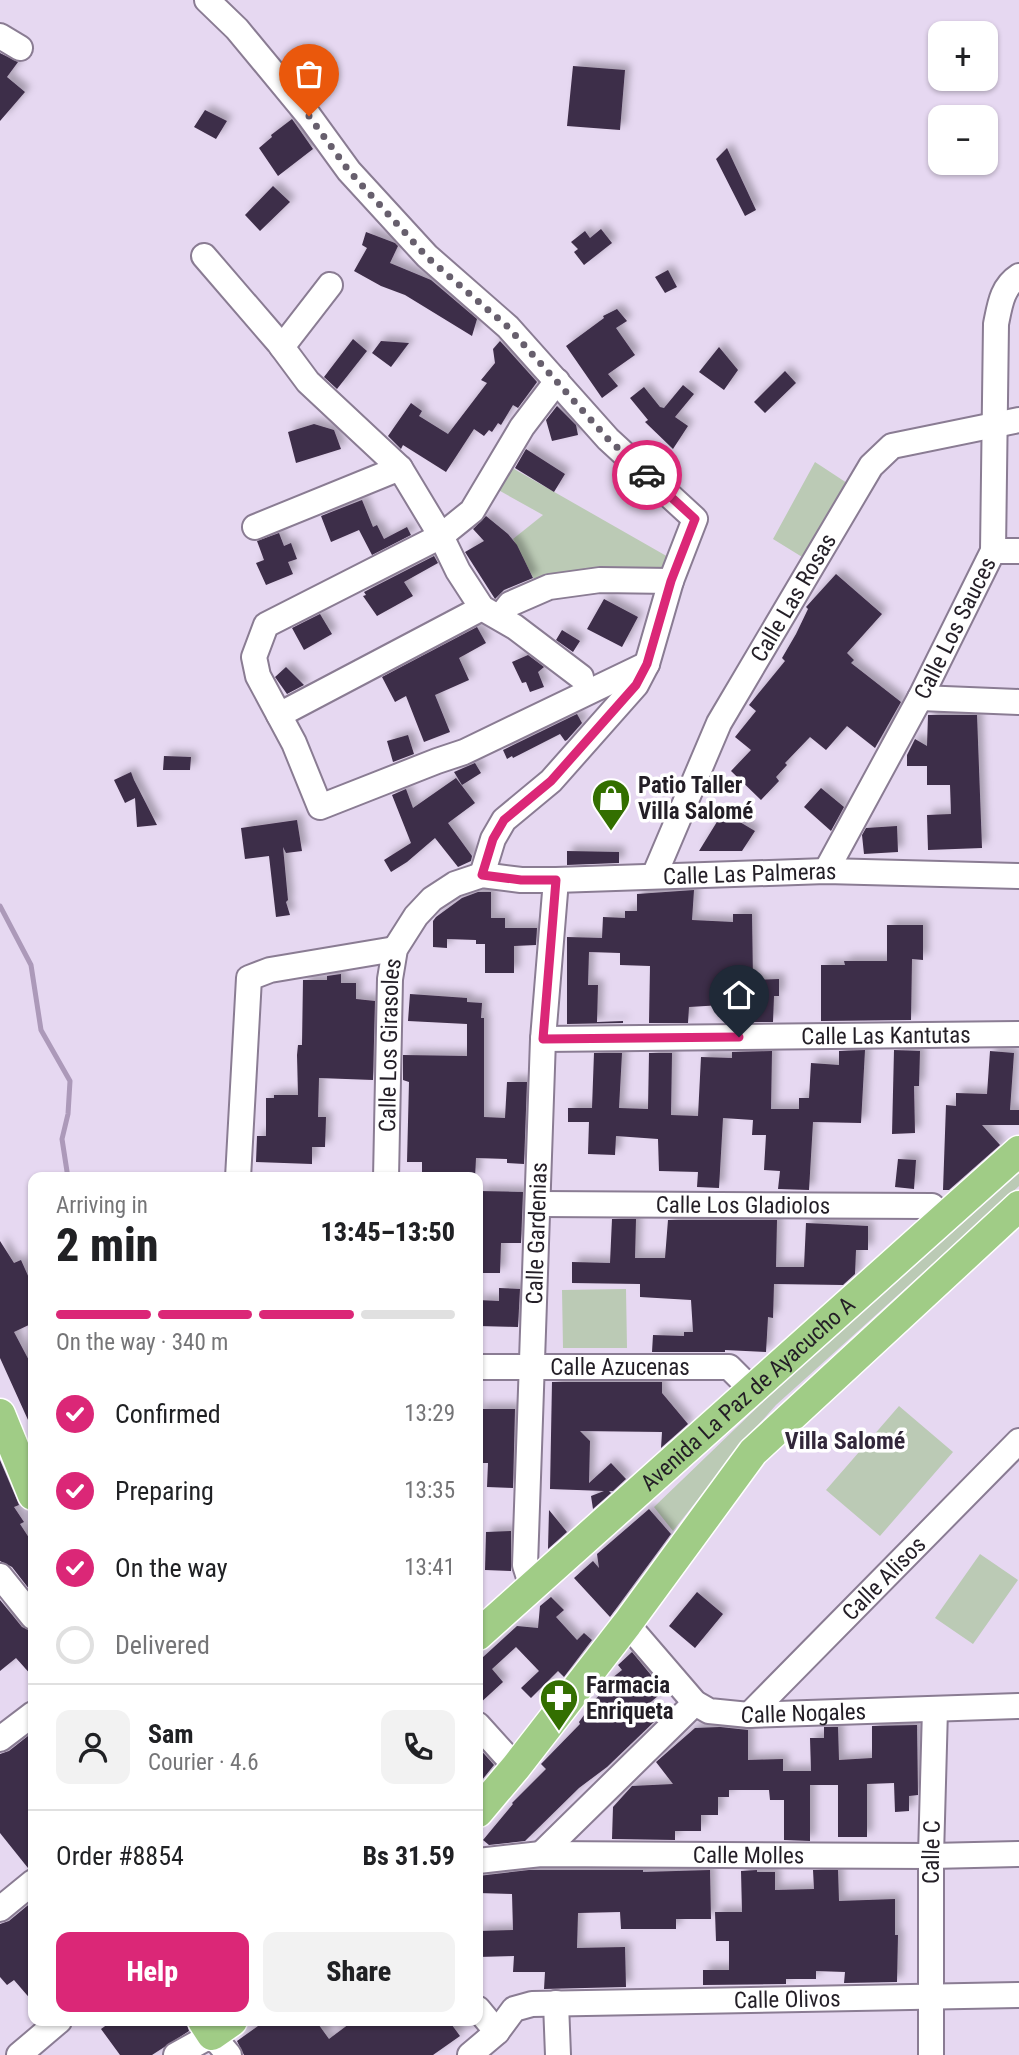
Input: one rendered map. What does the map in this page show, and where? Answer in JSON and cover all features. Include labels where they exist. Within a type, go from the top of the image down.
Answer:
[{"type":"main road","name":"Avenida La Paz de Ayacucho A","points":[[483,1631],[1019,1151]]},
{"type":"main road","points":[[483,1806],[626,1624],[753,1452],[1019,1206]]},
{"type":"main road","points":[[0,1414],[28,1482]]},
{"type":"street","points":[[207,0],[237,29],[309,116],[349,171],[427,257],[508,327],[608,439],[695,519],[671,581],[647,664],[636,685],[551,781],[504,820],[490,846],[482,875]]},
{"type":"street","points":[[204,256],[282,347],[307,382],[400,468],[441,536],[458,571],[491,612],[581,677]]},
{"type":"street","name":"Calle Los Sauces","points":[[826,871],[920,698],[993,551],[1007,423],[996,324],[1001,300],[1014,279]]},
{"type":"street","points":[[282,347],[330,285]]},
{"type":"street","points":[[557,381],[522,427],[472,511],[441,536],[265,625],[254,657],[258,676],[294,743],[320,807],[464,752],[647,664]]},
{"type":"street","name":"Calle Las Rosas","points":[[654,876],[719,723],[871,466],[892,446],[1007,423]]},
{"type":"street","points":[[255,527],[400,468]]},
{"type":"street","points":[[993,551],[1019,551]]},
{"type":"street","points":[[279,715],[491,612],[550,587],[600,580],[671,581]]},
{"type":"street","points":[[920,698],[1019,702]]},
{"type":"street","name":"Calle Las Palmeras","points":[[482,875],[521,880],[826,871],[1019,876]]},
{"type":"street","name":"Calle Los Girasoles","points":[[387,1172],[390,979],[395,949],[416,916],[432,899],[455,884],[482,875]]},
{"type":"street","name":"Calle Gardenias","points":[[532,1587],[525,1565],[543,1039],[556,880]]},
{"type":"street","points":[[238,1172],[249,978],[270,970],[395,949]]},
{"type":"street","name":"Calle Las Kantutas","points":[[543,1039],[1019,1034]]},
{"type":"street","name":"Calle Los Gladiolos","points":[[538,1204],[932,1206],[944,1218]]},
{"type":"street","name":"Calle Azucenas","points":[[483,1367],[729,1367],[752,1390]]},
{"type":"street","name":"Calle Alisos","points":[[749,1715],[1019,1441]]},
{"type":"street","points":[[0,1576],[28,1611]]},
{"type":"street","points":[[541,1854],[695,1703],[626,1624]]},
{"type":"street","name":"Calle Nogales","points":[[695,1703],[709,1711],[749,1715],[1019,1706]]},
{"type":"street","name":"Calle C","points":[[931,2055],[931,1856],[935,1709]]},
{"type":"street","points":[[0,1739],[28,1718]]},
{"type":"street","points":[[483,1731],[516,1767]]},
{"type":"street","name":"Calle Molles","points":[[483,1860],[541,1854],[1019,1854]]},
{"type":"street","points":[[0,1909],[28,1886]]},
{"type":"street","name":"Calle Olivos","points":[[470,2055],[497,2032],[514,2009],[532,2004],[1019,1995]]},
{"type":"street","points":[[556,2003],[558,2055]]},
{"type":"street","points":[[483,2015],[497,2032]]},
{"type":"street","points":[[19,2055],[53,2026]]},
{"type":"street","points":[[176,2055],[219,2033]]},
{"type":"green space","points":[[815,462],[850,485],[807,560],[773,539]]},
{"type":"green space","points":[[507,465],[670,558],[666,568],[537,585],[513,539],[543,515],[493,487]]},
{"type":"green space","points":[[1019,1173],[1019,1186],[776,1405],[743,1442],[673,1531],[654,1507],[767,1398]]},
{"type":"green space","points":[[626,1289],[627,1348],[563,1348],[562,1290]]},
{"type":"green space","points":[[899,1406],[953,1452],[880,1536],[826,1490]]},
{"type":"green space","points":[[980,1554],[1018,1580],[973,1644],[935,1618]]},
{"type":"building","points":[[0,53],[18,62],[7,77],[25,92],[0,121]]},
{"type":"building","points":[[573,66],[625,70],[620,130],[567,126]]},
{"type":"building","points":[[205,110],[227,121],[216,139],[194,127]]},
{"type":"building","points":[[292,119],[313,149],[278,176],[259,148]]},
{"type":"building","points":[[727,148],[756,210],[745,216],[716,159]]},
{"type":"building","points":[[273,186],[290,202],[260,231],[245,215]]},
{"type":"building","points":[[601,229],[612,243],[584,265],[574,252],[578,249],[571,242],[585,231],[590,238]]},
{"type":"building","points":[[366,232],[398,246],[390,263],[431,280],[477,319],[472,336],[405,295],[354,271],[367,248],[362,245]]},
{"type":"building","points":[[668,270],[677,287],[665,293],[655,277]]},
{"type":"building","points":[[617,309],[627,321],[616,328],[635,355],[608,374],[618,386],[602,398],[566,346],[604,318],[603,316]]},
{"type":"building","points":[[353,339],[367,351],[337,389],[324,377]]},
{"type":"building","points":[[381,341],[409,343],[391,367],[372,353]]},
{"type":"building","points":[[500,341],[537,382],[518,408],[513,405],[501,425],[498,423],[492,432],[489,430],[484,436],[474,429],[446,472],[403,445],[401,449],[388,436],[411,403],[422,411],[419,416],[448,434],[487,383],[481,380],[495,363],[493,349]]},
{"type":"building","points":[[719,347],[738,370],[724,390],[699,372]]},
{"type":"building","points":[[785,371],[796,383],[765,413],[754,402]]},
{"type":"building","points":[[683,385],[694,394],[675,417],[688,426],[673,449],[645,422],[648,420],[630,398],[644,387],[660,407],[664,408]]},
{"type":"building","points":[[557,406],[576,425],[578,435],[552,441],[546,420]]},
{"type":"building","points":[[314,424],[334,430],[341,449],[296,463],[288,432]]},
{"type":"building","points":[[526,449],[565,474],[554,492],[515,468]]},
{"type":"building","points":[[362,500],[373,527],[377,525],[384,539],[407,527],[411,535],[372,555],[359,530],[331,542],[321,516]]},
{"type":"building","points":[[486,516],[517,545],[533,578],[504,590],[495,599],[465,552],[484,541],[473,529]]},
{"type":"building","points":[[279,533],[284,546],[291,543],[297,559],[288,562],[293,574],[266,585],[256,563],[264,560],[257,541]]},
{"type":"building","points":[[434,556],[438,563],[404,582],[413,596],[377,616],[363,596],[366,595],[364,592]]},
{"type":"building","points":[[836,574],[882,614],[847,653],[854,660],[851,663],[901,702],[875,748],[847,726],[826,750],[810,737],[785,763],[787,765],[776,777],[779,781],[761,800],[731,771],[751,750],[735,737],[756,711],[749,705],[785,661],[782,658],[808,609],[806,607]]},
{"type":"building","points":[[604,599],[638,617],[622,647],[587,629]]},
{"type":"building","points":[[320,614],[332,634],[304,650],[292,628]]},
{"type":"building","points":[[477,627],[486,643],[459,658],[469,680],[435,695],[450,732],[424,742],[406,696],[395,702],[382,677]]},
{"type":"building","points":[[562,630],[580,641],[573,652],[556,640]]},
{"type":"building","points":[[528,655],[544,667],[538,672],[544,687],[530,692],[526,682],[522,683],[512,662]]},
{"type":"building","points":[[286,667],[304,685],[287,694],[275,677]]},
{"type":"building","points":[[577,714],[582,723],[567,740],[560,734],[507,759],[503,750]]},
{"type":"building","points":[[928,715],[977,715],[982,848],[928,850],[927,815],[951,814],[950,785],[927,785],[927,766],[907,766],[907,755],[915,739],[927,746]]},
{"type":"building","points":[[408,735],[414,754],[393,762],[387,741]]},
{"type":"building","points":[[164,756],[191,757],[190,770],[163,770]]},
{"type":"building","points":[[475,763],[481,773],[462,785],[454,772]]},
{"type":"building","points":[[131,772],[157,825],[137,827],[135,798],[125,803],[114,780]]},
{"type":"building","points":[[456,778],[475,803],[448,823],[472,856],[471,861],[458,867],[435,838],[391,872],[384,860],[411,843],[392,795],[406,789],[413,808]]},
{"type":"building","points":[[821,788],[844,807],[831,831],[804,807]]},
{"type":"building","points":[[723,812],[755,831],[742,851],[699,851]]},
{"type":"building","points":[[297,820],[302,851],[286,853],[283,847],[288,900],[286,902],[290,915],[276,917],[269,856],[245,859],[241,828]]},
{"type":"building","points":[[897,826],[898,852],[864,854],[862,835],[866,828]]},
{"type":"building","points":[[567,851],[619,852],[619,863],[567,865]]},
{"type":"building","points":[[694,890],[692,920],[733,922],[733,914],[752,914],[753,980],[779,979],[779,996],[774,996],[773,1022],[738,1022],[739,1004],[689,1007],[688,1023],[649,1023],[650,966],[620,965],[620,953],[589,952],[588,985],[598,985],[597,1022],[623,1023],[567,1024],[567,937],[602,938],[603,917],[625,918],[625,911],[637,911],[637,894]]},
{"type":"building","points":[[478,892],[491,892],[491,918],[505,918],[505,928],[537,928],[536,945],[514,946],[514,973],[485,973],[485,944],[476,944],[476,940],[447,939],[447,948],[433,947],[433,921],[436,917],[462,898]]},
{"type":"building","points":[[887,925],[923,925],[923,960],[912,959],[911,1020],[821,1021],[821,965],[845,965],[844,961],[887,961]]},
{"type":"building","points":[[341,974],[341,983],[356,983],[356,999],[375,1001],[373,1080],[319,1078],[318,1117],[326,1117],[325,1147],[312,1147],[312,1164],[256,1162],[257,1136],[266,1136],[266,1098],[274,1098],[274,1095],[298,1095],[297,1055],[298,1045],[302,1045],[303,980],[327,980],[327,976]]},
{"type":"building","points":[[410,994],[467,998],[467,1002],[482,1003],[484,1117],[505,1118],[507,1082],[527,1082],[524,1164],[507,1163],[507,1159],[476,1158],[475,1172],[422,1172],[422,1162],[407,1162],[409,1082],[403,1080],[403,1055],[467,1056],[467,1024],[408,1021]]},
{"type":"building","points":[[865,1050],[861,1123],[813,1122],[809,1190],[778,1189],[780,1171],[764,1170],[766,1135],[752,1135],[753,1120],[723,1118],[719,1188],[697,1187],[698,1172],[659,1171],[658,1139],[616,1136],[615,1155],[588,1154],[589,1122],[568,1122],[568,1108],[592,1108],[594,1053],[622,1053],[619,1108],[648,1109],[649,1053],[672,1053],[671,1115],[698,1116],[701,1057],[732,1058],[732,1052],[772,1051],[771,1109],[799,1109],[799,1098],[809,1098],[811,1063],[839,1065],[839,1051]]},
{"type":"building","points":[[894,1050],[920,1051],[919,1086],[914,1086],[915,1133],[892,1134]]},
{"type":"building","points":[[990,1051],[1014,1053],[1010,1110],[1019,1110],[1019,1125],[982,1125],[1000,1145],[949,1190],[943,1190],[946,1105],[956,1106],[956,1093],[987,1094]]},
{"type":"building","points":[[898,1159],[916,1160],[914,1189],[895,1187]]},
{"type":"building","points":[[483,1191],[523,1192],[521,1243],[501,1243],[500,1273],[483,1273]]},
{"type":"building","points":[[612,1219],[636,1219],[635,1258],[665,1258],[668,1220],[777,1220],[776,1267],[804,1267],[806,1223],[868,1226],[868,1250],[856,1250],[855,1274],[843,1285],[774,1284],[773,1318],[768,1317],[766,1352],[652,1352],[653,1335],[684,1336],[684,1332],[693,1332],[691,1300],[640,1297],[640,1284],[572,1283],[572,1262],[610,1263]]},
{"type":"building","points":[[0,1241],[14,1263],[21,1260],[28,1276],[28,1325],[14,1332],[28,1359],[28,1420],[0,1358]]},
{"type":"building","points":[[499,1288],[520,1289],[518,1327],[483,1326],[483,1300],[499,1301]]},
{"type":"building","points":[[552,1382],[662,1382],[662,1393],[688,1424],[661,1448],[662,1432],[580,1431],[590,1441],[589,1483],[611,1463],[626,1479],[613,1491],[609,1491],[611,1493],[593,1509],[591,1496],[604,1491],[550,1489]]},
{"type":"building","points":[[483,1409],[515,1409],[513,1488],[487,1487],[488,1463],[483,1463]]},
{"type":"building","points":[[0,1460],[19,1505],[14,1507],[24,1522],[20,1524],[28,1536],[28,1588],[12,1567],[0,1561]]},
{"type":"building","points":[[649,1509],[671,1534],[610,1617],[574,1578],[593,1561],[599,1568],[597,1554]]},
{"type":"building","points":[[549,1510],[567,1532],[548,1549]]},
{"type":"building","points":[[511,1531],[511,1571],[485,1570],[486,1532]]},
{"type":"building","points":[[697,1592],[723,1614],[695,1648],[669,1626]]},
{"type":"building","points":[[551,1597],[564,1610],[556,1617],[577,1640],[584,1633],[592,1640],[564,1677],[558,1671],[531,1698],[521,1688],[539,1671],[516,1647],[492,1669],[503,1682],[483,1700],[483,1657],[517,1626],[538,1628],[540,1606]]},
{"type":"building","points":[[0,1600],[22,1627],[28,1630],[28,1671],[16,1658],[0,1671]]},
{"type":"building","points":[[632,1652],[664,1691],[646,1706],[657,1719],[607,1767],[579,1788],[525,1841],[489,1845],[483,1840],[512,1803],[546,1769],[541,1764],[580,1724],[587,1711],[585,1709],[609,1686],[606,1683],[622,1670],[618,1665]]},
{"type":"building","points":[[917,1725],[918,1795],[909,1796],[909,1811],[895,1812],[894,1783],[867,1784],[867,1837],[838,1837],[838,1785],[810,1785],[810,1841],[784,1840],[784,1800],[770,1800],[769,1790],[729,1790],[729,1797],[718,1797],[718,1815],[701,1815],[701,1831],[675,1831],[675,1840],[612,1839],[613,1807],[632,1786],[673,1784],[656,1762],[695,1728],[748,1730],[748,1760],[783,1759],[783,1771],[811,1771],[810,1738],[824,1738],[824,1727],[838,1727],[839,1760],[872,1758],[872,1726]]},
{"type":"building","points":[[28,1736],[28,1868],[0,1833],[0,1754],[9,1751]]},
{"type":"building","points":[[483,1753],[494,1765],[483,1779]]},
{"type":"building","points":[[529,1870],[710,1870],[711,1919],[676,1919],[676,1929],[621,1929],[620,1912],[578,1913],[577,1948],[625,1947],[626,1987],[544,1989],[545,1972],[513,1972],[514,1956],[483,1957],[483,1931],[513,1930],[512,1894],[483,1893],[483,1875]]},
{"type":"building","points":[[813,1870],[838,1870],[839,1901],[895,1899],[895,1935],[898,1935],[897,1982],[844,1983],[845,1972],[816,1971],[816,1979],[786,1979],[786,1984],[703,1985],[703,1970],[729,1970],[729,1941],[716,1941],[715,1912],[742,1912],[741,1871],[775,1872],[775,1890],[814,1889]]},
{"type":"building","points":[[28,1905],[28,1996],[14,1980],[7,1985],[0,1977],[0,1924],[9,1921]]},
{"type":"building","points":[[105,2026],[188,2026],[189,2031],[152,2055],[120,2055],[101,2029]]},
{"type":"building","points":[[258,2026],[320,2026],[329,2039],[346,2026],[453,2026],[460,2036],[433,2055],[244,2055],[237,2041]]},
{"type":"waterway","points":[[0,906],[31,965],[41,1030],[70,1081],[68,1114],[62,1139],[67,1172]]},
{"type":"way so far","points":[[309,116],[349,171],[427,257],[508,327],[608,439],[647,475]]},
{"type":"place","name":"Patio Taller Villa Salomé","points":[[611,832]]},
{"type":"place","name":"Farmacia Enriqueta","points":[[559,1732]]},
{"type":"district","name":"Villa Salomé","points":[[845,1441]]},
{"type":"route","points":[[647,475],[695,519],[671,581],[647,664],[636,685],[551,781],[504,820],[493,839],[482,875],[521,880],[556,880],[543,1039],[739,1037]]}]
